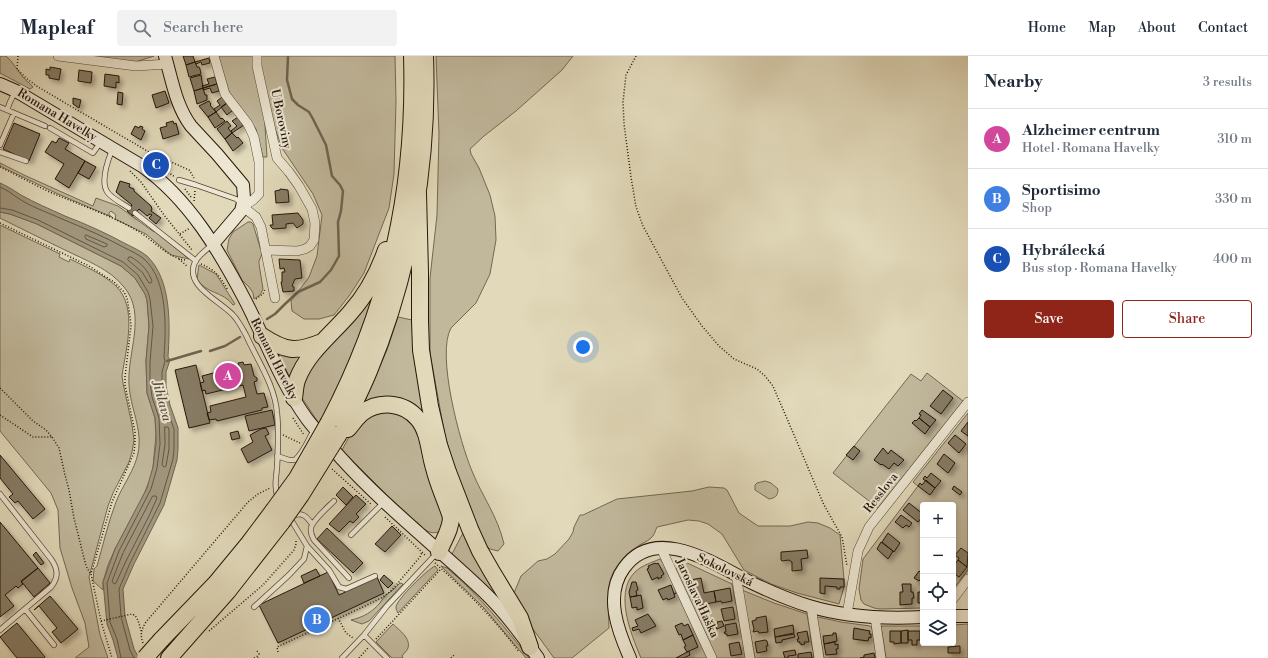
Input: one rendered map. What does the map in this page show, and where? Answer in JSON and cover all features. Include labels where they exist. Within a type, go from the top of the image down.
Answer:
[{"type":"highway","points":[[412,56],[413,109],[411,192],[420,273],[421,350],[430,406],[438,439],[456,493],[480,551],[520,618],[529,652]]},
{"type":"highway","points":[[168,658],[228,591],[285,519],[322,462],[344,394],[371,330],[411,192],[425,109],[425,56]]},
{"type":"highway","points":[[294,398],[296,382],[303,368],[323,341],[351,312],[368,288],[382,262],[411,192]]},
{"type":"highway","points":[[262,336],[275,344],[293,349],[302,349],[323,341]]},
{"type":"highway","points":[[144,652],[161,640],[216,583],[249,543],[285,519],[297,478],[331,431],[378,405],[385,404],[397,406],[408,410],[418,419],[424,431],[434,469],[451,517],[449,529],[439,552]]},
{"type":"highway","points":[[439,552],[453,543],[459,532],[461,525],[456,493]]},
{"type":"street","points":[[58,56],[70,56],[136,66],[166,60],[178,104],[184,118],[235,175],[242,186],[244,198],[243,207],[240,213],[213,244]]},
{"type":"street","points":[[214,56],[225,94],[248,124],[254,137],[259,162],[259,194],[243,207]]},
{"type":"street","name":"U Boroviny","points":[[257,56],[277,158],[299,186],[312,209],[315,223],[314,240],[310,246],[305,249],[297,251],[265,250]]},
{"type":"street","name":"Romana Havelky","points":[[0,84],[16,91],[113,148],[153,174],[181,201],[213,244],[246,303],[280,374],[307,419],[331,431],[352,470],[384,502],[484,592],[507,617],[529,652]]},
{"type":"street","points":[[243,207],[256,217],[259,223],[275,298]]},
{"type":"street","name":"Resslova","points":[[847,614],[858,551],[869,527],[968,402]]},
{"type":"street","name":"Sokolovská","points":[[630,658],[620,634],[615,611],[614,600],[616,584],[622,570],[633,558],[653,549],[661,548],[679,550],[692,554],[772,593],[811,606],[847,614],[875,617],[920,618]]},
{"type":"street","name":"Jaroslava Haška","points":[[661,548],[712,658]]},
{"type":"street","points":[[736,575],[750,658]]},
{"type":"street","points":[[956,595],[968,580]]},
{"type":"street","points":[[811,606],[819,658]]},
{"type":"street","points":[[956,616],[968,616]]},
{"type":"street","points":[[875,617],[881,658]]},
{"type":"lane","points":[[7,110],[16,91]]},
{"type":"lane","points":[[0,107],[48,127],[93,153],[101,142]]},
{"type":"lane","points":[[0,145],[14,113]]},
{"type":"lane","points":[[113,148],[108,158],[105,184],[109,193],[129,208]]},
{"type":"lane","points":[[0,152],[26,161]]},
{"type":"lane","points":[[179,180],[236,199],[243,207]]},
{"type":"lane","points":[[135,213],[196,261]]},
{"type":"lane","points":[[213,244],[196,261],[193,273],[194,278],[198,286],[233,315],[240,325],[272,389],[277,414],[278,432],[278,456],[275,485],[276,494],[285,519],[329,570],[339,587],[346,589],[375,576]]},
{"type":"lane","points":[[278,456],[289,460],[295,460],[300,456],[305,446],[331,431]]},
{"type":"lane","points":[[0,494],[56,567],[57,572],[55,582],[51,587],[0,630]]},
{"type":"lane","points":[[334,501],[312,524],[310,529],[314,540],[348,578]]},
{"type":"lane","points":[[351,535],[384,502]]},
{"type":"lane","points":[[285,519],[296,514],[300,514],[306,516],[312,524]]},
{"type":"lane","points":[[254,607],[304,559],[307,546]]},
{"type":"lane","points":[[342,658],[359,641],[387,606],[430,559],[439,552]]},
{"type":"lane","points":[[25,609],[54,645]]},
{"type":"lane","points":[[364,635],[387,658]]},
{"type":"path","points":[[18,56],[17,68],[26,78],[149,152],[166,161],[189,170],[192,173],[196,185],[194,201]]},
{"type":"path","points":[[636,56],[626,75],[623,102],[630,177],[636,207],[643,226],[682,298],[702,326],[719,346],[734,359],[757,369],[773,386],[821,498],[842,538],[847,570],[852,581]]},
{"type":"path","points":[[161,168],[166,161]]},
{"type":"path","points":[[0,167],[50,192],[136,230],[152,240],[169,254],[179,259],[193,273]]},
{"type":"path","points":[[127,169],[141,182],[180,234],[190,228],[192,231]]},
{"type":"path","points":[[0,222],[110,278],[124,292],[130,310],[131,326],[125,385],[136,443],[130,465],[118,486],[112,502],[91,574]]},
{"type":"path","points":[[179,259],[196,261],[216,272],[230,294]]},
{"type":"path","points":[[246,303],[263,294],[264,289]]},
{"type":"path","points":[[0,388],[33,421],[46,430],[59,448],[70,490],[74,518],[86,566],[91,574],[101,621],[112,658]]},
{"type":"path","points":[[0,415],[33,438],[52,437]]},
{"type":"path","points":[[278,432],[305,446]]},
{"type":"path","points":[[141,630],[146,622],[248,502],[258,494],[275,485]]},
{"type":"path","points":[[210,631],[264,585],[294,550],[296,544],[285,519]]},
{"type":"path","points":[[278,652],[277,646],[363,607],[392,590],[422,552]]},
{"type":"path","points":[[359,658],[441,569],[480,607],[509,639],[529,652]]},
{"type":"path","points":[[101,621],[132,614],[135,615],[141,630],[141,639],[144,652]]},
{"type":"path","points":[[338,618],[346,634],[368,648]]},
{"type":"path","points":[[254,658],[258,657],[259,654],[257,651]]},
{"type":"shaded area","points":[[0,56],[6,56],[33,87],[30,89],[0,73]]},
{"type":"shaded area","points":[[82,56],[154,56],[135,62]]},
{"type":"shaded area","points":[[217,56],[395,56],[396,101],[394,174],[389,208],[364,273],[334,315],[319,319],[304,319],[292,311],[291,301],[309,277],[317,256],[322,215],[313,194],[282,148],[257,78],[264,110],[267,157],[263,157],[256,129],[229,92]]},
{"type":"shaded area","points":[[436,56],[573,56],[562,70],[470,149],[490,195],[495,216],[496,240],[490,274],[476,303],[451,328],[447,340],[446,357],[451,399],[467,458],[498,525],[504,544],[498,551],[490,549],[483,542],[462,494],[445,436],[430,353],[430,278],[437,215],[439,134]]},
{"type":"shaded area","points":[[0,163],[93,206],[96,198],[118,206],[154,232],[155,231],[189,259],[171,255],[146,234],[115,219],[116,215],[111,211],[109,215],[112,217],[58,194],[0,166]]},
{"type":"shaded area","points":[[0,212],[37,224],[121,266],[135,278],[147,300],[149,326],[146,361],[147,393],[155,418],[156,435],[153,467],[151,477],[142,499],[108,565],[103,582],[103,590],[93,581],[94,569],[97,566],[116,502],[136,459],[139,444],[138,427],[129,384],[135,321],[134,309],[131,298],[124,287],[112,275],[89,261],[0,218]]},
{"type":"shaded area","points":[[248,222],[253,224],[262,254],[259,264],[263,289],[260,295],[254,299],[253,293],[242,280],[227,250],[229,239],[233,232]]},
{"type":"shaded area","points":[[0,225],[60,254],[59,257],[69,262],[70,259],[106,278],[116,286],[123,295],[127,305],[129,329],[122,376],[134,440],[129,462],[108,506],[89,577],[100,635],[108,658],[75,658],[89,647],[85,623],[72,588],[60,548],[58,510],[51,493],[0,431]]},
{"type":"shaded area","points":[[199,265],[216,274],[235,304],[233,305],[229,300],[201,284],[197,279]]},
{"type":"shaded area","points":[[378,290],[358,346],[320,425],[300,395],[301,387],[310,368]]},
{"type":"shaded area","points":[[398,317],[412,320],[425,411],[419,413],[362,407],[387,350]]},
{"type":"shaded area","points":[[277,351],[302,354],[291,380]]},
{"type":"shaded area","points":[[927,373],[963,401],[878,508],[833,473],[911,374],[921,381]]},
{"type":"shaded area","points":[[391,408],[414,420],[445,515],[441,531],[436,533],[432,533],[424,529],[388,496],[342,450],[355,426],[360,420]]},
{"type":"shaded area","points":[[968,413],[968,570],[956,585],[956,502],[920,502],[920,608],[874,608],[864,604],[861,600],[859,589],[863,559],[918,486],[913,482]]},
{"type":"shaded area","points":[[765,481],[771,483],[778,489],[777,495],[769,499],[755,490],[755,485],[757,483]]},
{"type":"shaded area","points":[[709,487],[724,488],[727,490],[739,513],[758,526],[790,526],[808,522],[818,523],[830,528],[840,535],[844,587],[839,604],[797,593],[771,584],[744,570],[722,534],[708,524],[688,520],[657,527],[654,535],[648,541],[635,548],[625,557],[617,566],[612,575],[608,593],[609,628],[572,658],[554,658],[522,614],[514,593],[521,576],[538,561],[547,559],[555,554],[569,539],[580,515],[617,499],[692,491]]},
{"type":"shaded area","points":[[464,531],[504,605],[452,554]]},
{"type":"shaded area","points":[[660,559],[707,658],[641,658],[626,611],[625,598],[627,587],[631,576],[640,568]]},
{"type":"shaded area","points":[[683,561],[732,584],[746,658],[717,658],[676,569]]},
{"type":"shaded area","points":[[435,566],[438,570],[398,613],[396,607],[401,598],[419,579]]},
{"type":"shaded area","points":[[441,566],[447,568],[480,599],[529,658],[526,658],[484,608]]},
{"type":"shaded area","points":[[400,583],[403,584],[369,621],[362,624],[351,620],[371,612],[386,595]]},
{"type":"shaded area","points":[[742,590],[807,614],[814,658],[755,658]]},
{"type":"shaded area","points":[[818,617],[870,626],[872,628],[877,658],[824,658],[817,619]]},
{"type":"shaded area","points":[[393,624],[404,634],[408,641],[408,648],[402,656],[403,658],[392,658],[376,642]]},
{"type":"shaded area","points":[[968,624],[968,658],[886,658],[881,626],[920,626],[920,646],[956,646],[956,625]]},
{"type":"water","name":"Jihlava","points":[[0,183],[32,201],[88,225],[142,252],[155,266],[165,290],[169,318],[168,357],[170,360],[166,372],[166,386],[170,405],[178,428],[178,449],[177,460],[164,505],[123,589],[125,616],[134,649],[139,658],[118,658],[107,624],[103,582],[115,549],[147,488],[153,467],[156,434],[155,418],[147,393],[146,361],[149,326],[147,300],[135,278],[121,266],[37,224],[0,212]]},
{"type":"building","points":[[183,56],[193,56],[195,62],[186,65]]},
{"type":"building","points":[[209,58],[210,63],[202,65],[201,62],[196,64],[195,62]]},
{"type":"building","points":[[195,62],[197,67],[200,69],[201,74],[189,77],[186,65]]},
{"type":"building","points":[[50,67],[61,69],[59,80],[49,78],[49,75],[46,75],[46,69],[50,70]]},
{"type":"building","points":[[79,70],[92,72],[91,83],[78,81]]},
{"type":"building","points":[[105,74],[119,76],[119,83],[116,82],[116,88],[104,86]]},
{"type":"building","points":[[201,75],[203,88],[194,91],[190,78]]},
{"type":"building","points":[[215,77],[217,84],[203,88],[202,86],[209,84],[207,79]]},
{"type":"building","points":[[217,84],[219,91],[212,93],[210,88],[203,90],[203,88]]},
{"type":"building","points":[[203,88],[205,95],[207,95],[207,100],[197,104],[194,91]]},
{"type":"building","points":[[165,91],[169,103],[156,108],[152,95]]},
{"type":"building","points":[[118,92],[123,93],[122,105],[117,104]]},
{"type":"building","points":[[222,97],[227,103],[216,112],[214,109],[220,105],[217,101]]},
{"type":"building","points":[[73,98],[81,100],[79,108],[73,104]]},
{"type":"building","points":[[209,101],[211,104],[210,105],[216,112],[208,117],[199,106]]},
{"type":"building","points":[[227,103],[233,110],[227,115],[221,107]]},
{"type":"building","points":[[216,112],[221,119],[222,118],[225,121],[215,128],[208,117]]},
{"type":"building","points":[[238,117],[244,125],[232,133],[231,131],[237,126],[232,121]]},
{"type":"building","points":[[173,121],[174,124],[176,123],[179,134],[163,139],[160,128],[167,126],[166,123]]},
{"type":"building","points":[[227,121],[231,126],[228,128],[232,133],[225,139],[217,129]]},
{"type":"building","points":[[14,123],[40,134],[29,161],[3,149]]},
{"type":"building","points":[[135,126],[139,128],[140,126],[143,127],[142,129],[145,131],[141,140],[131,134]]},
{"type":"building","points":[[232,133],[243,143],[233,151],[225,139]]},
{"type":"building","points":[[59,138],[69,143],[65,149],[85,161],[69,188],[55,179],[64,164],[45,152],[52,141],[56,143]]},
{"type":"building","points":[[85,161],[96,167],[89,179],[78,173]]},
{"type":"building","points":[[120,181],[130,184],[129,187],[134,189],[134,191],[151,206],[151,211],[161,218],[156,224],[149,218],[152,215],[150,214],[147,216],[139,209],[133,216],[127,211],[132,205],[116,192]]},
{"type":"building","points":[[280,189],[288,190],[289,202],[276,203],[275,191]]},
{"type":"building","points":[[298,213],[303,220],[303,224],[297,228],[293,223],[286,224],[286,228],[273,229],[270,225],[273,225],[272,215]]},
{"type":"building","points":[[279,259],[300,260],[302,278],[295,279],[292,286],[294,287],[294,291],[283,292],[281,282],[282,272],[285,272],[284,268],[280,269]]},
{"type":"building","points":[[243,362],[244,365],[251,364],[254,376],[257,378],[257,381],[254,382],[257,394],[264,393],[268,407],[262,408],[262,410],[217,421],[216,419],[209,420],[207,413],[211,412],[210,406],[246,397],[243,385],[206,394],[205,390],[202,391],[200,383],[204,382],[202,376],[217,372],[217,368],[224,366],[225,370],[239,367],[238,363]]},
{"type":"building","points":[[196,365],[210,423],[189,428],[175,370]]},
{"type":"building","points":[[943,390],[953,398],[941,414],[930,406]]},
{"type":"building","points":[[272,410],[275,425],[249,431],[245,416]]},
{"type":"building","points":[[922,410],[936,420],[930,427],[919,418],[921,415],[919,414]]},
{"type":"building","points":[[919,418],[930,427],[925,434],[912,423]]},
{"type":"building","points":[[968,422],[968,436],[961,431]]},
{"type":"building","points":[[266,428],[269,434],[265,436],[272,450],[248,463],[241,449],[253,442],[250,435]]},
{"type":"building","points":[[238,431],[240,438],[232,440],[230,433]]},
{"type":"building","points":[[955,435],[966,444],[959,453],[948,443]]},
{"type":"building","points":[[854,446],[860,451],[853,460],[846,455]]},
{"type":"building","points":[[883,448],[888,454],[891,450],[904,460],[898,466],[894,463],[889,469],[882,464],[881,465],[874,460]]},
{"type":"building","points":[[944,454],[955,463],[948,473],[937,464]]},
{"type":"building","points":[[0,455],[45,509],[33,519],[18,501],[15,503],[9,497],[13,494],[0,478]]},
{"type":"building","points":[[931,473],[941,481],[935,488],[923,479],[925,476],[927,478]]},
{"type":"building","points":[[926,480],[935,488],[930,495],[918,486],[920,483],[922,485]]},
{"type":"building","points":[[954,486],[962,492],[960,495],[952,489]]},
{"type":"building","points":[[343,487],[353,497],[346,505],[336,495]]},
{"type":"building","points":[[356,495],[366,504],[356,514],[359,517],[353,523],[350,521],[339,532],[329,524]]},
{"type":"building","points":[[909,503],[920,512],[920,520],[918,522],[903,510]]},
{"type":"building","points":[[901,515],[912,523],[909,527],[906,525],[903,528],[895,522]]},
{"type":"building","points":[[0,522],[38,568],[21,582],[23,584],[18,588],[16,586],[5,595],[14,606],[0,617]]},
{"type":"building","points":[[392,526],[401,535],[385,552],[375,544]]},
{"type":"building","points":[[327,528],[363,563],[353,573],[317,539]]},
{"type":"building","points":[[888,533],[900,543],[894,552],[882,542]]},
{"type":"building","points":[[881,542],[893,551],[888,559],[877,549]]},
{"type":"building","points":[[961,548],[968,553],[967,567],[958,560],[959,558],[956,554]]},
{"type":"building","points":[[807,550],[808,558],[801,559],[802,570],[792,571],[792,562],[789,560],[781,560],[781,552]]},
{"type":"building","points":[[36,552],[44,563],[41,565],[33,555]]},
{"type":"building","points":[[958,560],[967,567],[959,577],[956,575],[956,563]]},
{"type":"building","points":[[658,563],[664,574],[658,579],[658,577],[652,580],[647,569],[649,568],[648,566]]},
{"type":"building","points":[[38,568],[50,583],[34,597],[21,581]]},
{"type":"building","points":[[316,569],[320,576],[304,583],[301,576]]},
{"type":"building","points":[[919,571],[920,572],[919,581],[914,578]]},
{"type":"building","points":[[328,572],[339,595],[377,577],[384,593],[278,643],[259,605]]},
{"type":"building","points":[[384,575],[393,583],[388,588],[380,580]]},
{"type":"building","points":[[701,578],[704,593],[714,591],[716,602],[696,606],[685,581]]},
{"type":"building","points":[[820,578],[844,579],[844,587],[837,589],[837,587],[825,586],[825,594],[820,593]]},
{"type":"building","points":[[632,582],[636,582],[638,590],[636,591],[637,596],[630,597],[629,592]]},
{"type":"building","points":[[902,584],[911,584],[911,592],[913,592],[914,598],[912,598],[912,604],[900,605],[900,592],[903,592]]},
{"type":"building","points":[[671,585],[675,597],[668,600],[667,598],[663,600],[658,590]]},
{"type":"building","points":[[730,588],[732,601],[722,603],[721,601],[716,602],[714,591]]},
{"type":"building","points":[[918,592],[920,592],[920,603],[918,603]]},
{"type":"building","points":[[641,595],[643,608],[637,610],[637,607],[632,608],[630,597]]},
{"type":"building","points":[[50,596],[78,629],[61,643],[52,632],[57,628],[39,606],[34,610]]},
{"type":"building","points":[[733,607],[735,619],[724,621],[721,609]]},
{"type":"building","points":[[648,614],[656,626],[641,633],[639,629],[633,631],[632,628],[638,626],[635,620]]},
{"type":"building","points":[[766,616],[768,632],[753,632],[754,629],[752,621],[756,620],[756,618]]},
{"type":"building","points":[[722,621],[724,626],[717,629],[715,626],[718,625],[717,622]]},
{"type":"building","points":[[17,623],[45,657],[17,658],[0,637]]},
{"type":"building","points":[[682,623],[684,626],[688,624],[693,635],[683,640],[681,634],[679,635],[675,626]]},
{"type":"building","points":[[736,623],[738,634],[727,636],[724,632],[726,632],[725,625]]},
{"type":"building","points":[[793,625],[794,633],[775,637],[774,629]]},
{"type":"building","points":[[854,628],[870,631],[869,634],[871,634],[871,638],[869,637],[868,641],[853,639]]},
{"type":"building","points":[[908,630],[908,643],[901,643],[901,631]]},
{"type":"building","points":[[807,631],[809,642],[804,642],[805,644],[801,645],[797,639],[799,639],[797,633]]},
{"type":"building","points":[[890,631],[901,631],[901,643],[894,644],[894,642],[890,642]]},
{"type":"building","points":[[908,631],[920,631],[920,640],[917,640],[917,645],[912,645],[912,640],[908,640]]},
{"type":"building","points":[[833,633],[836,633],[837,641],[824,644],[823,636],[833,635]]},
{"type":"building","points":[[794,634],[795,637],[776,643],[775,637]]},
{"type":"building","points":[[693,635],[698,647],[687,652],[684,647],[686,646],[683,640]]},
{"type":"building","points":[[767,641],[768,646],[766,646],[767,651],[757,653],[755,642]]},
{"type":"building","points":[[739,642],[742,654],[731,656],[729,644]]},
{"type":"building","points":[[835,642],[835,645],[838,644],[838,649],[836,649],[837,654],[826,655],[824,644]]},
{"type":"building","points":[[960,646],[960,653],[948,653],[948,647]]},
{"type":"building","points":[[795,650],[796,655],[785,658],[783,652]]},
{"type":"building","points":[[689,651],[690,655],[684,658],[676,658]]},
{"type":"building","points":[[811,652],[812,658],[798,658],[798,654]]},
{"type":"building","points":[[874,653],[875,658],[860,658],[864,657],[864,655]]},
{"type":"waterway","points":[[267,319],[275,314],[298,292],[320,282],[331,270],[339,256],[338,222],[341,211],[343,191],[332,176],[326,145],[313,119],[309,112],[292,99],[287,80],[288,56]]},
{"type":"waterway","points":[[210,351],[225,346],[240,337]]},
{"type":"waterway","points":[[167,361],[201,351]]},
{"type":"place","name":"Hybrálecká","points":[[156,165]]},
{"type":"place","name":"Alzheimer centrum","points":[[228,376]]},
{"type":"place","name":"Sportisimo","points":[[317,620]]}]
